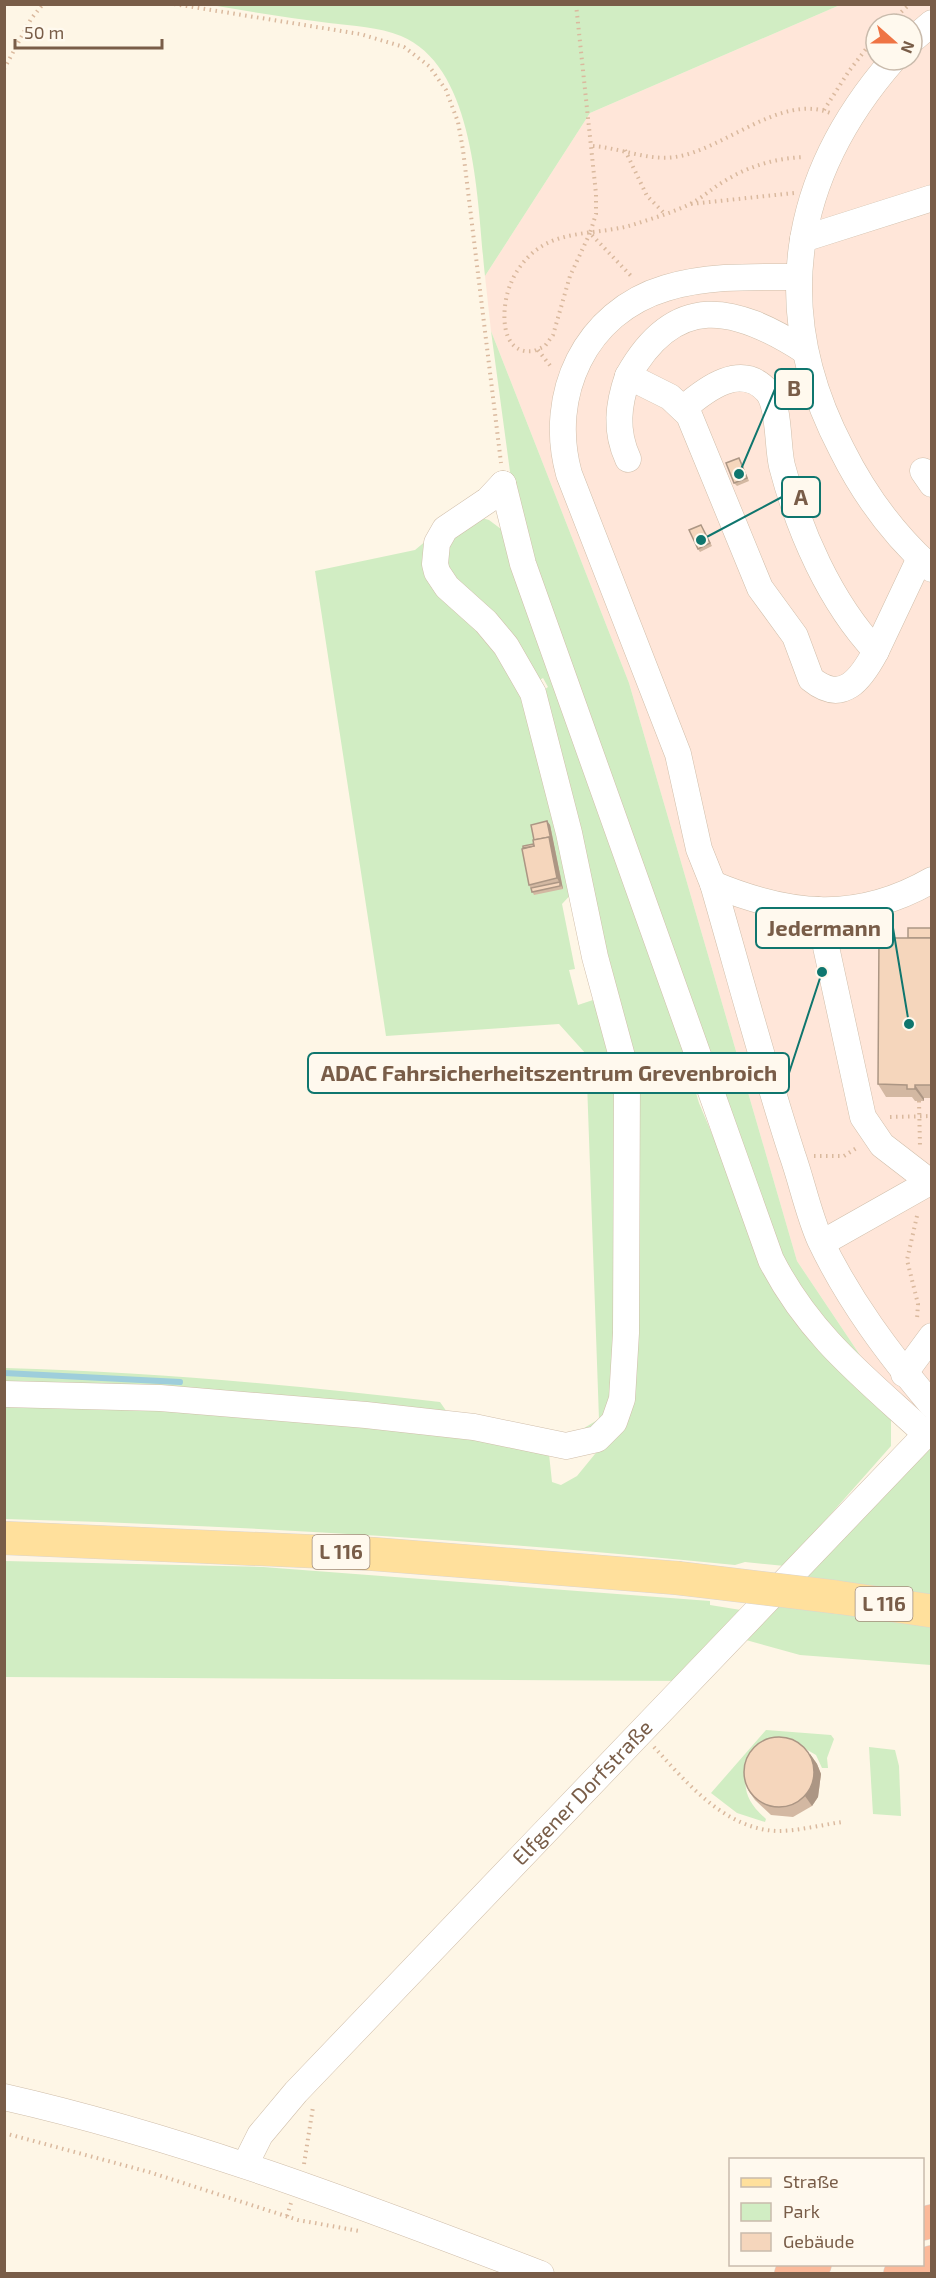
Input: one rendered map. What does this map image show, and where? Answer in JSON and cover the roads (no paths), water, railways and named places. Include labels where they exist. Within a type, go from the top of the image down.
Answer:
[{"type":"highway","points":[[791,2274],[812,2266]]},
{"type":"highway","points":[[900,2274],[921,2266]]},
{"type":"main road","name":"L 116","points":[[4,1538],[373,1554],[677,1578],[932,1611]]},
{"type":"street","points":[[628,376],[670,397],[684,408],[693,423],[760,588],[795,636],[811,679],[830,689],[850,687],[861,678],[926,564],[878,509],[848,462],[823,410],[806,351],[800,314],[799,278],[802,239],[814,192],[827,158],[836,115],[881,72]]},
{"type":"street","points":[[802,239],[932,198]]},
{"type":"street","points":[[799,278],[711,280],[667,287],[648,294],[627,306],[601,328],[577,359],[564,401],[562,444],[569,474],[676,746],[699,849],[713,884],[776,1104],[822,1243],[854,1301],[904,1374],[932,1405]]},
{"type":"street","points":[[628,459],[620,439],[618,419],[628,376],[640,355],[655,336],[677,322],[700,316],[727,316],[752,322],[806,351]]},
{"type":"street","points":[[684,408],[710,388],[733,379],[752,381],[767,391],[775,408],[783,468],[809,540],[843,608],[860,634],[876,651]]},
{"type":"street","points":[[4,1394],[160,1398],[386,1417],[483,1429],[566,1446],[597,1439],[614,1422],[622,1399],[626,1333],[627,1075],[595,957],[550,753],[533,693],[506,646],[486,622],[447,587],[435,564],[437,543],[445,529],[488,500],[503,484],[523,564],[771,1260],[790,1296],[813,1328],[929,1431]]},
{"type":"street","points":[[713,884],[765,904],[818,910],[873,905],[932,880]]},
{"type":"street","points":[[818,910],[863,1117],[882,1145],[931,1182],[822,1243]]},
{"type":"street","points":[[904,1374],[923,1331]]},
{"type":"street","name":"Elfgener Dorfstraße","points":[[245,2165],[269,2122],[323,2064],[929,1431]]},
{"type":"street","points":[[4,2097],[97,2121],[298,2182],[541,2274]]},
{"type":"waterway","points":[[4,1373],[180,1382]]},
{"type":"place","name":"B","points":[[739,474]]},
{"type":"place","name":"A","points":[[701,540]]},
{"type":"place","name":"ADAC Fahrsicherheitszentrum Grevenbroich","points":[[822,972]]},
{"type":"place","name":"Jedermann","points":[[909,1024]]}]
